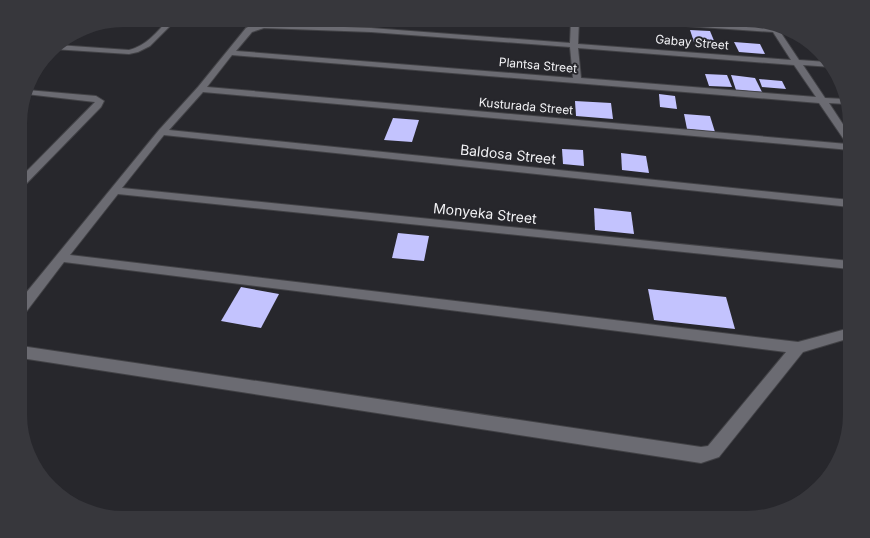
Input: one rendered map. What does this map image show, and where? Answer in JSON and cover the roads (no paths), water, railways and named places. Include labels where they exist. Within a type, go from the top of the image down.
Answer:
[{"type":"street","points":[[64,48],[129,52],[138,51],[145,47],[165,27]]},
{"type":"street","name":"Gabay Street","points":[[230,53],[249,30],[255,27]]},
{"type":"street","name":"Gabay Street","points":[[291,27],[371,30],[574,44],[822,64]]},
{"type":"street","points":[[575,27],[574,44],[578,80]]},
{"type":"street","points":[[733,27],[766,29]]},
{"type":"street","points":[[780,33],[796,62],[843,132]]},
{"type":"street","points":[[27,301],[162,132],[201,89],[230,53]]},
{"type":"street","name":"Plantsa Street","points":[[230,53],[840,102]]},
{"type":"street","name":"Kusturada Street","points":[[201,89],[843,147]]},
{"type":"street","points":[[27,177],[98,105],[100,101],[96,99],[32,93]]},
{"type":"street","name":"Baldosa Street","points":[[162,132],[843,203]]},
{"type":"street","name":"Monyeka Street","points":[[116,191],[843,264]]},
{"type":"street","points":[[62,258],[798,348],[843,335]]},
{"type":"street","points":[[27,353],[701,455],[713,452],[798,348]]}]
